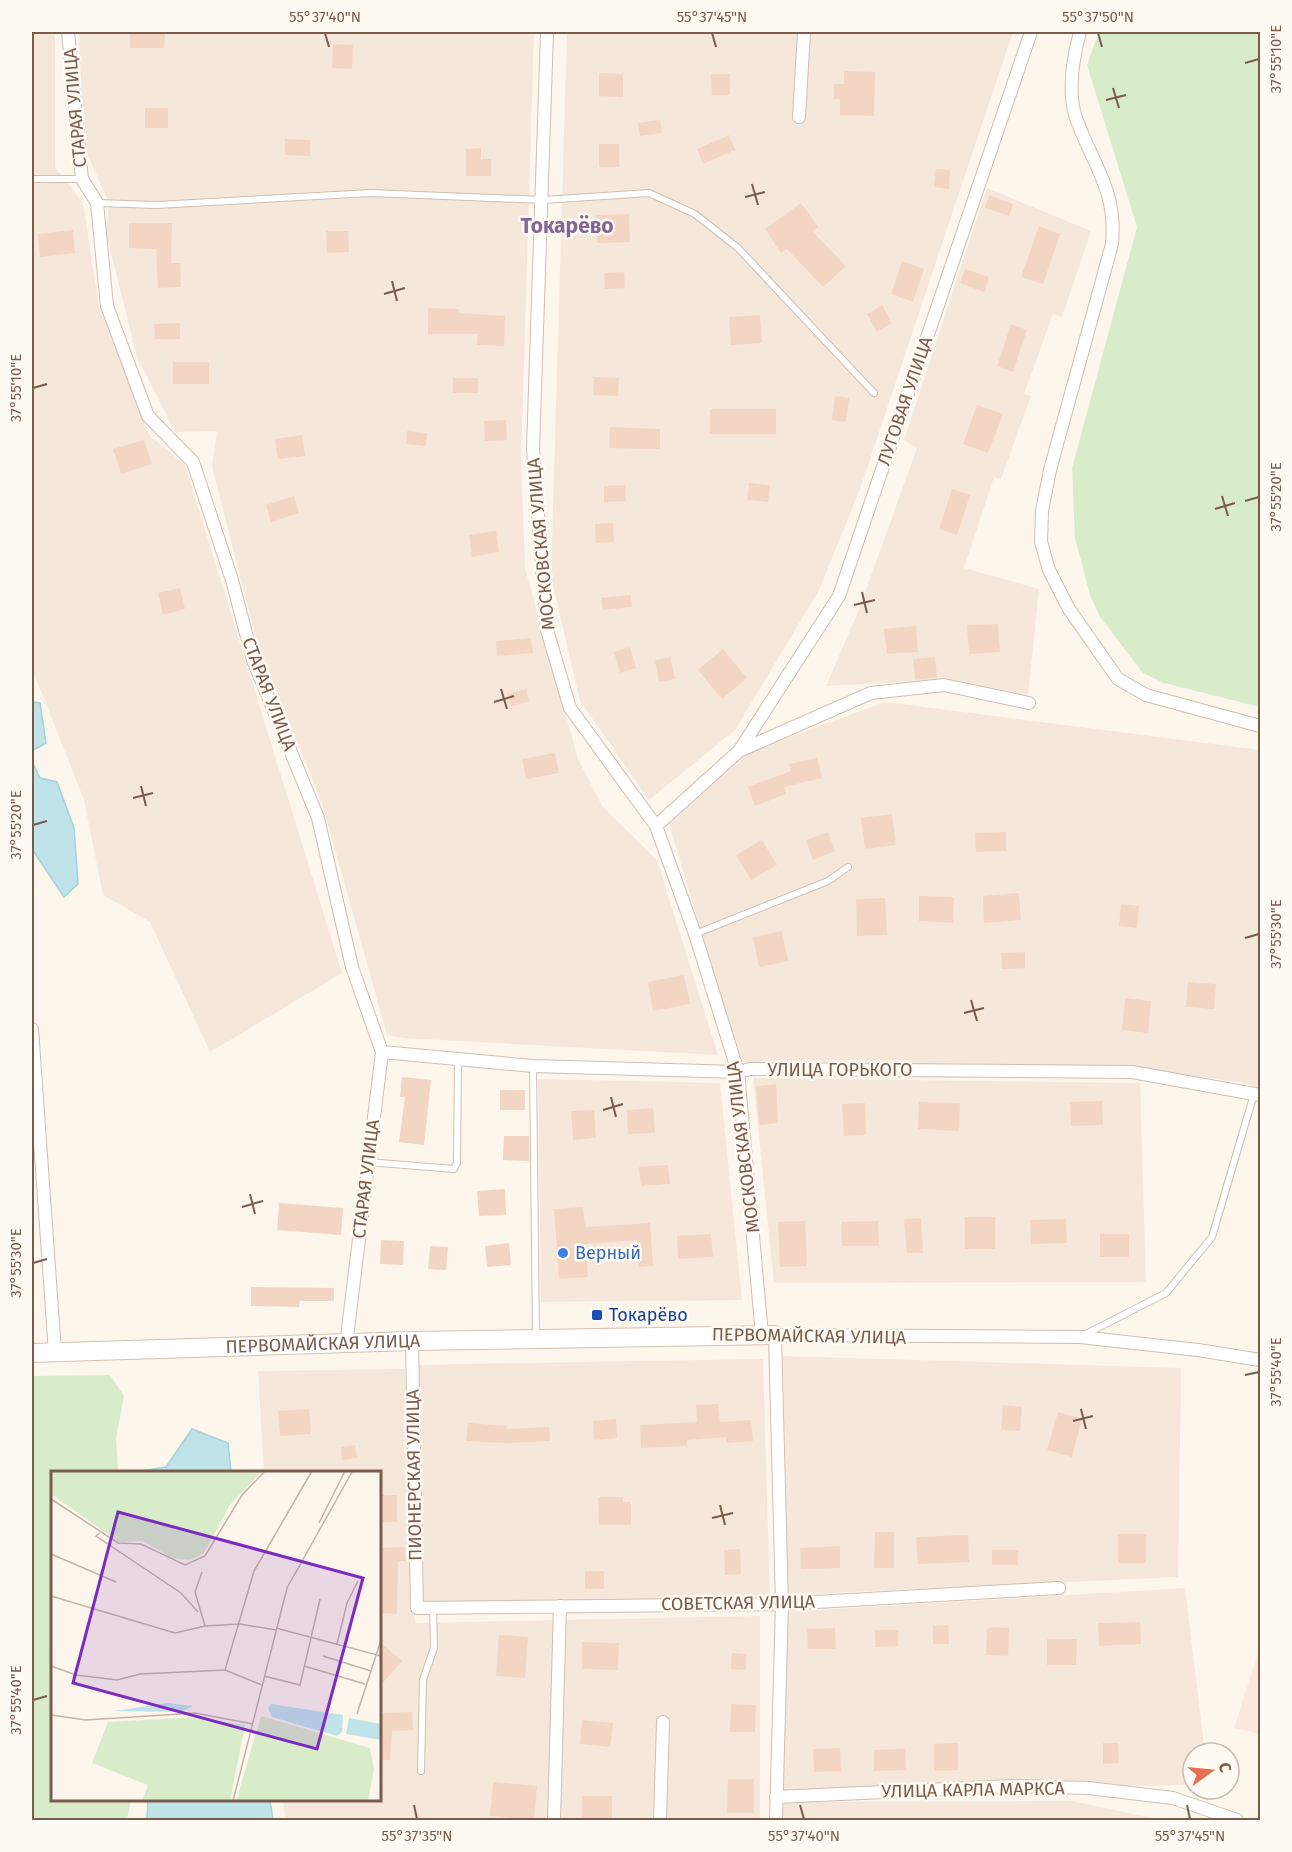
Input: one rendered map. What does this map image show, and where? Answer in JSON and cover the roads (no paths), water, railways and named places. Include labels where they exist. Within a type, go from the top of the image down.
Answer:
[{"type":"street","name":"СТАРАЯ УЛИЦА","points":[[68,32],[82,179],[97,203],[102,278],[116,332],[148,417],[193,462],[232,580],[253,660],[318,818],[352,967],[382,1052],[346,1345]]},
{"type":"street","name":"МОСКОВСКАЯ УЛИЦА","points":[[547,32],[533,449],[547,630],[570,708],[656,826],[695,934],[738,1072],[768,1335],[782,1604],[776,1821]]},
{"type":"street","points":[[799,117],[804,32]]},
{"type":"street","name":"ЛУГОВАЯ УЛИЦА","points":[[739,751],[839,596],[1031,32]]},
{"type":"street","points":[[1080,32],[1074,54],[1072,86],[1076,116],[1107,190],[1114,218],[1112,244],[1050,470],[1042,511],[1041,542],[1049,570],[1069,609],[1118,679],[1146,695],[1260,726]]},
{"type":"street","points":[[656,826],[739,751],[871,693],[944,685],[1029,703]]},
{"type":"street","points":[[32,1029],[55,1352]]},
{"type":"street","name":"УЛИЦА ГОРЬКОГО","points":[[382,1052],[533,1066],[738,1072],[750,1069],[1132,1072],[1257,1094]]},
{"type":"street","name":"ПЕРВОМАЙСКАЯ УЛИЦА","points":[[32,1353],[346,1345],[412,1341],[768,1335],[1080,1337],[1198,1350],[1260,1360]]},
{"type":"street","name":"ПИОНЕРСКАЯ УЛИЦА","points":[[412,1341],[417,1608]]},
{"type":"street","name":"СОВЕТСКАЯ УЛИЦА","points":[[417,1608],[782,1604],[1059,1588]]},
{"type":"street","points":[[554,1821],[560,1606]]},
{"type":"street","points":[[660,1821],[663,1722]]},
{"type":"street","name":"УЛИЦА КАРЛА МАРКСА","points":[[776,1797],[1013,1786],[1088,1788],[1173,1798],[1237,1821]]},
{"type":"lane","points":[[32,179],[82,179]]},
{"type":"lane","points":[[97,203],[157,205],[371,193],[543,200],[649,193],[695,214],[738,248],[874,393]]},
{"type":"lane","points":[[695,934],[828,881],[848,867]]},
{"type":"lane","points":[[368,1162],[453,1169],[457,1163],[458,1060]]},
{"type":"lane","points":[[533,1066],[536,1339]]},
{"type":"lane","points":[[1080,1337],[1166,1293],[1212,1237],[1257,1094]]},
{"type":"lane","points":[[421,1771],[423,1680],[434,1648],[433,1608]]},
{"type":"water","points":[[32,702],[40,703],[46,743],[32,751]]},
{"type":"water","points":[[32,761],[40,778],[57,782],[74,828],[78,884],[64,897],[32,849]]},
{"type":"water","points":[[192,1429],[228,1443],[231,1471],[141,1471],[166,1467]]},
{"type":"water","points":[[148,1801],[270,1801],[273,1820],[147,1820]]},
{"type":"place","name":"Верный","points":[[563,1253]]},
{"type":"place","name":"Токарёво","points":[[597,1315]]},
{"type":"district","name":"Токарёво","points":[[567,226]]}]
